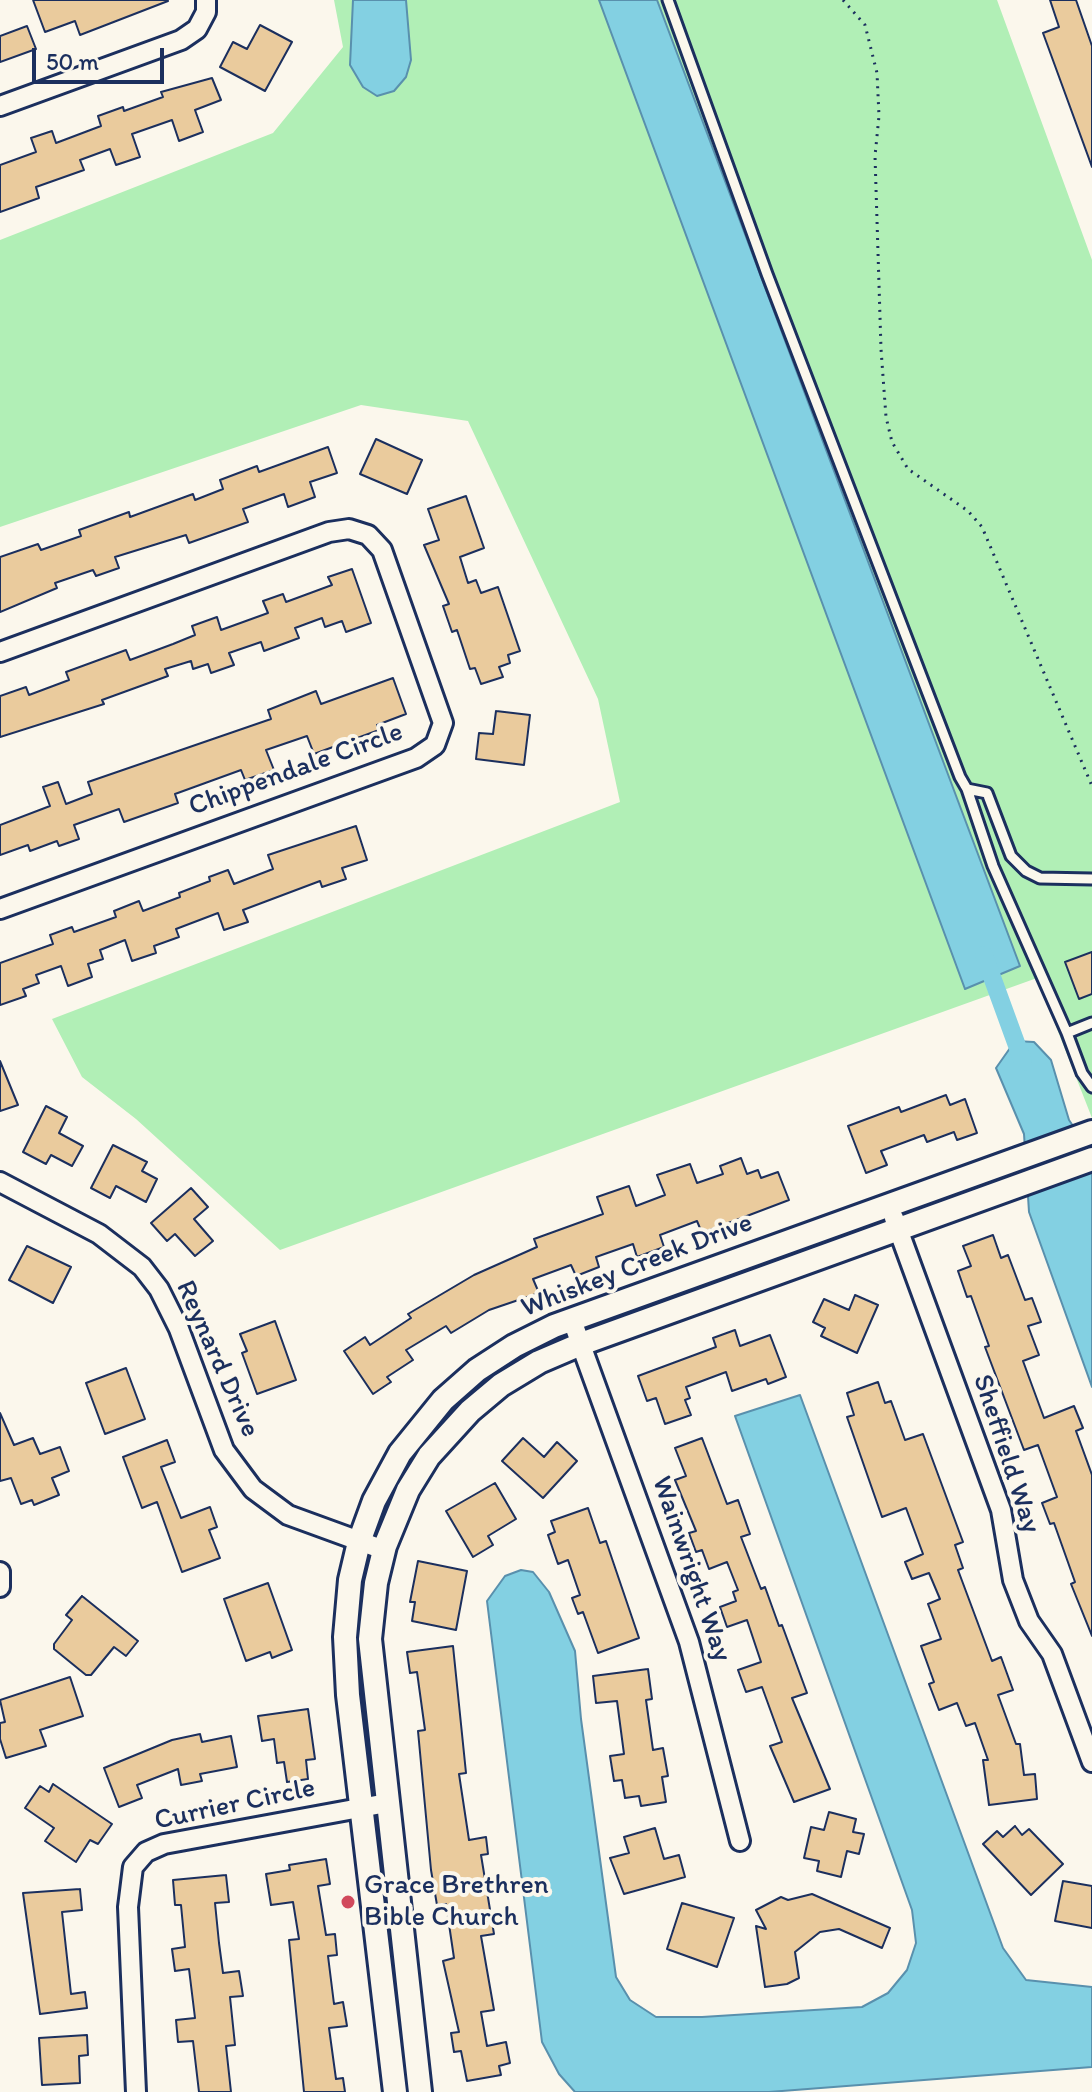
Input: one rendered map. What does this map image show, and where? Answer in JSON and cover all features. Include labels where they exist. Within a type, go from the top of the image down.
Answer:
[{"type":"street","points":[[0,106],[181,40],[197,29],[206,12],[206,0]]},
{"type":"street","name":"Chippendale Circle","points":[[0,652],[329,532],[349,529],[368,535],[382,550],[443,723],[435,745],[416,758],[0,909]]},
{"type":"street","name":"Whiskey Creek Drive","points":[[395,2092],[345,1637],[350,1580],[359,1542],[374,1501],[400,1453],[443,1400],[477,1370],[514,1346],[572,1320],[1092,1132]]},
{"type":"street","name":"Whiskey Creek Drive","points":[[420,2092],[370,1639],[376,1583],[384,1550],[408,1490],[429,1456],[460,1421],[501,1385],[581,1344],[1092,1159]]},
{"type":"street","name":"Reynard Drive","points":[[0,1182],[99,1234],[142,1267],[169,1308],[214,1427],[238,1471],[270,1504],[288,1515],[384,1550]]},
{"type":"street","name":"Sheffield Way","points":[[890,1205],[1001,1510],[1013,1580],[1034,1630],[1052,1654],[1092,1762]]},
{"type":"street","name":"Wainwright Way","points":[[572,1320],[689,1642],[721,1757],[740,1841]]},
{"type":"street","points":[[0,1572],[0,1587]]},
{"type":"street","name":"Currier Circle","points":[[136,2092],[128,1907],[133,1867],[146,1852],[164,1844],[387,1803]]},
{"type":"lane","points":[[668,0],[763,262],[967,789],[993,866],[1091,1085]]},
{"type":"lane","points":[[967,789],[987,793],[1011,856],[1026,871],[1040,878],[1092,879]]},
{"type":"lane","points":[[1067,1033],[1092,1023]]},
{"type":"path","points":[[843,0],[865,25],[877,73],[879,116],[875,156],[881,349],[886,417],[892,442],[908,469],[968,511],[982,527],[1092,786]]},
{"type":"green space","points":[[334,0],[997,0],[1092,260],[1092,1118],[1037,978],[280,1250],[136,1119],[82,1077],[52,1019],[620,802],[598,699],[468,421],[361,405],[0,527],[0,240],[273,133],[343,47]]},
{"type":"water","points":[[353,0],[406,0],[411,60],[406,77],[394,91],[377,96],[363,87],[350,65]]},
{"type":"water","points":[[599,0],[657,0],[1020,966],[965,989]]},
{"type":"water","points":[[1015,1041],[1034,1042],[1051,1060],[1069,1120],[1092,1154],[1092,1387],[1029,1212],[1024,1134],[996,1068]]},
{"type":"water","points":[[800,1395],[1003,1948],[1026,1980],[1092,1987],[1092,2067],[769,2092],[575,2092],[559,2074],[542,2042],[487,1601],[505,1576],[521,1570],[533,1572],[549,1592],[575,1651],[581,1719],[616,1977],[630,2000],[656,2017],[862,2007],[888,1993],[907,1970],[916,1943],[912,1910],[735,1416]]},
{"type":"building","points":[[33,0],[168,1],[80,35],[75,21],[45,32]]},
{"type":"building","points":[[1050,0],[1076,0],[1092,46],[1092,167],[1043,33],[1059,27]]},
{"type":"building","points":[[260,25],[292,42],[265,91],[220,67],[233,42],[247,49]]},
{"type":"building","points":[[27,26],[36,49],[0,62],[0,36]]},
{"type":"building","points":[[212,78],[221,100],[195,110],[203,132],[179,141],[172,120],[132,134],[140,157],[116,165],[110,149],[80,160],[84,170],[36,187],[39,198],[0,212],[0,165],[36,152],[31,138],[52,131],[56,143],[101,126],[98,116],[123,107],[124,111],[163,97],[161,92]]},
{"type":"building","points":[[376,439],[422,460],[407,494],[360,474]]},
{"type":"building","points":[[328,447],[337,473],[310,482],[315,497],[288,507],[284,494],[243,509],[248,522],[189,543],[186,535],[115,557],[119,568],[96,576],[93,570],[55,583],[57,588],[0,612],[0,557],[38,544],[41,550],[81,536],[79,530],[129,512],[130,517],[193,494],[195,500],[223,489],[220,480],[257,466],[259,472]]},
{"type":"building","points":[[466,496],[484,548],[460,557],[468,583],[476,580],[481,593],[498,587],[520,651],[508,655],[510,663],[499,667],[503,677],[481,684],[475,668],[470,669],[457,630],[452,632],[443,606],[449,604],[424,545],[439,540],[428,509]]},
{"type":"building","points":[[352,569],[371,623],[346,632],[342,621],[325,627],[322,618],[295,628],[299,638],[264,651],[261,642],[229,653],[234,665],[211,673],[208,664],[193,669],[191,661],[165,669],[168,676],[102,700],[104,704],[0,737],[0,696],[26,687],[29,695],[69,680],[66,672],[126,650],[130,660],[195,635],[192,626],[217,617],[221,630],[268,613],[263,601],[283,594],[286,602],[332,585],[328,577]]},
{"type":"building","points":[[393,678],[406,714],[377,725],[379,730],[314,754],[307,736],[266,750],[274,770],[245,780],[241,770],[175,794],[178,803],[124,822],[119,809],[74,825],[79,839],[59,846],[57,841],[30,851],[28,845],[0,855],[0,825],[50,806],[43,787],[58,782],[66,804],[92,794],[88,782],[271,719],[268,710],[316,691],[321,704]]},
{"type":"building","points":[[496,711],[530,715],[524,765],[476,759],[479,733],[493,734]]},
{"type":"building","points":[[356,826],[367,860],[342,868],[346,879],[322,887],[320,881],[243,910],[248,922],[224,930],[218,913],[176,929],[179,937],[154,946],[156,953],[132,961],[125,940],[100,950],[103,959],[88,964],[92,977],[68,986],[61,966],[36,975],[39,983],[23,989],[26,996],[0,1005],[0,963],[53,944],[50,935],[72,927],[74,932],[116,917],[114,911],[139,901],[143,911],[180,897],[179,893],[228,870],[234,884],[273,869],[268,855]]},
{"type":"building","points":[[1092,952],[1092,994],[1079,999],[1065,962]]},
{"type":"building","points":[[0,1061],[18,1105],[0,1111]]},
{"type":"building","points":[[946,1095],[950,1105],[965,1099],[977,1133],[957,1140],[954,1132],[927,1142],[924,1135],[881,1151],[887,1165],[866,1173],[848,1126],[899,1107],[901,1112]]},
{"type":"building","points":[[46,1106],[67,1117],[59,1133],[83,1146],[72,1166],[51,1155],[46,1164],[23,1152]]},
{"type":"building","points":[[113,1145],[147,1162],[142,1171],[157,1179],[146,1202],[116,1186],[110,1198],[91,1188]]},
{"type":"building","points":[[741,1158],[747,1174],[758,1170],[761,1178],[778,1172],[789,1200],[702,1233],[697,1221],[660,1235],[664,1247],[637,1257],[633,1244],[596,1257],[599,1267],[576,1276],[571,1265],[533,1279],[539,1293],[489,1310],[451,1333],[446,1326],[406,1350],[413,1360],[387,1377],[391,1382],[373,1394],[344,1351],[365,1337],[370,1345],[411,1318],[408,1314],[474,1275],[537,1247],[534,1239],[603,1214],[597,1197],[629,1186],[636,1206],[665,1195],[657,1175],[690,1164],[697,1183],[723,1174],[720,1166]]},
{"type":"building","points":[[191,1188],[208,1207],[194,1219],[213,1241],[195,1256],[175,1234],[167,1241],[151,1223]]},
{"type":"building","points":[[993,1235],[1001,1258],[1008,1255],[1025,1300],[1032,1298],[1041,1322],[1028,1326],[1039,1355],[1023,1361],[1044,1418],[1074,1406],[1083,1428],[1076,1431],[1092,1475],[1092,1636],[1071,1584],[1075,1582],[1054,1523],[1050,1524],[1042,1503],[1057,1497],[1038,1445],[1024,1450],[985,1347],[989,1346],[971,1296],[967,1297],[958,1271],[971,1266],[963,1246]]},
{"type":"building","points":[[27,1246],[71,1267],[53,1303],[9,1280]]},
{"type":"building","points":[[855,1295],[878,1305],[857,1353],[821,1336],[825,1328],[813,1322],[824,1299],[849,1310]]},
{"type":"building","points":[[275,1321],[296,1380],[257,1394],[242,1353],[247,1351],[240,1334]]},
{"type":"building","points":[[735,1330],[740,1346],[770,1335],[786,1377],[768,1384],[766,1379],[732,1391],[726,1372],[686,1387],[690,1398],[685,1400],[691,1415],[665,1424],[656,1398],[647,1401],[638,1376],[716,1347],[713,1338]]},
{"type":"building","points":[[126,1368],[145,1419],[105,1434],[86,1383]]},
{"type":"building","points":[[878,1382],[885,1403],[891,1401],[905,1440],[923,1434],[963,1542],[955,1545],[963,1568],[958,1570],[992,1661],[1001,1657],[1013,1690],[998,1695],[1016,1744],[1020,1744],[1024,1775],[1035,1774],[1037,1799],[989,1805],[983,1760],[988,1760],[975,1723],[966,1726],[957,1703],[939,1710],[929,1684],[934,1682],[921,1646],[941,1639],[928,1604],[940,1599],[929,1573],[912,1579],[905,1562],[923,1554],[906,1508],[882,1517],[847,1417],[854,1415],[847,1393]]},
{"type":"building","points":[[0,1413],[14,1445],[33,1438],[40,1454],[60,1447],[69,1471],[52,1478],[59,1495],[34,1505],[32,1500],[21,1504],[11,1478],[0,1481]]},
{"type":"building","points":[[523,1438],[544,1457],[557,1442],[577,1461],[543,1498],[502,1461]]},
{"type":"building","points":[[702,1438],[727,1504],[738,1500],[750,1534],[741,1537],[761,1589],[765,1587],[779,1626],[782,1625],[807,1693],[792,1698],[830,1789],[794,1802],[770,1746],[782,1742],[762,1687],[746,1692],[738,1670],[761,1662],[747,1620],[727,1627],[720,1607],[736,1601],[733,1592],[738,1590],[727,1562],[709,1569],[702,1550],[696,1552],[689,1533],[696,1531],[675,1480],[686,1476],[675,1448]]},
{"type":"building","points":[[167,1440],[175,1462],[161,1467],[181,1518],[210,1507],[217,1527],[209,1530],[220,1558],[182,1572],[157,1502],[142,1508],[123,1457]]},
{"type":"building","points":[[495,1483],[516,1519],[488,1536],[493,1545],[473,1557],[446,1511]]},
{"type":"building","points":[[588,1508],[600,1543],[606,1541],[639,1638],[598,1653],[583,1612],[578,1614],[572,1598],[580,1595],[568,1560],[558,1564],[548,1535],[555,1532],[551,1521]]},
{"type":"building","points":[[418,1561],[467,1571],[456,1630],[412,1621],[415,1602],[410,1602]]},
{"type":"building","points":[[268,1583],[292,1650],[272,1658],[270,1652],[246,1661],[224,1599]]},
{"type":"building","points":[[82,1596],[138,1641],[126,1656],[114,1647],[91,1675],[86,1675],[54,1649],[54,1644],[72,1620],[66,1615]]},
{"type":"building","points":[[453,1646],[466,1773],[459,1774],[469,1840],[486,1837],[488,1854],[481,1855],[494,1934],[481,1936],[494,2010],[481,2012],[487,2046],[506,2042],[510,2063],[499,2066],[501,2075],[467,2081],[461,2051],[454,2052],[451,2033],[459,2032],[443,1961],[454,1958],[446,1904],[437,1905],[431,1870],[418,1731],[425,1730],[417,1672],[410,1673],[407,1652]]},
{"type":"building","points":[[648,1669],[652,1699],[646,1700],[653,1750],[663,1748],[668,1776],[662,1777],[666,1802],[641,1806],[639,1796],[625,1798],[622,1780],[614,1781],[610,1756],[624,1754],[617,1701],[596,1703],[593,1676]]},
{"type":"building","points":[[70,1677],[83,1716],[40,1730],[46,1746],[6,1758],[0,1739],[0,1723],[5,1722],[0,1700]]},
{"type":"building","points":[[308,1709],[315,1759],[306,1760],[308,1779],[287,1782],[284,1762],[277,1763],[274,1739],[262,1741],[258,1716]]},
{"type":"building","points":[[200,1734],[202,1742],[231,1736],[237,1767],[200,1774],[202,1781],[181,1785],[178,1769],[137,1785],[142,1798],[119,1807],[104,1768],[172,1740]]},
{"type":"building","points":[[53,1784],[112,1824],[98,1844],[90,1840],[76,1862],[45,1841],[54,1828],[25,1808],[40,1786],[49,1792]]},
{"type":"building","points":[[829,1812],[856,1819],[853,1832],[864,1834],[859,1854],[847,1851],[841,1877],[817,1871],[819,1861],[804,1858],[811,1827],[824,1830]]},
{"type":"building","points":[[1015,1826],[1022,1835],[1029,1829],[1063,1864],[1031,1895],[983,1844],[997,1831],[1003,1837]]},
{"type":"building","points":[[655,1828],[664,1859],[679,1855],[685,1877],[624,1894],[610,1858],[629,1853],[624,1837]]},
{"type":"building","points":[[326,1859],[330,1884],[318,1886],[326,1935],[335,1934],[337,1955],[328,1956],[334,2004],[343,2002],[347,2026],[329,2028],[336,2079],[343,2078],[345,2092],[304,2092],[289,1940],[299,1939],[293,1902],[271,1905],[266,1874],[290,1870],[289,1865]]},
{"type":"building","points":[[226,1875],[229,1902],[215,1903],[223,1973],[239,1971],[243,1996],[230,1997],[235,2045],[226,2046],[231,2092],[199,2092],[193,2041],[178,2042],[176,2020],[195,2018],[189,1969],[175,1971],[172,1949],[185,1947],[181,1905],[175,1905],[173,1880]]},
{"type":"building","points":[[1063,1881],[1092,1886],[1092,1928],[1055,1921]]},
{"type":"building","points":[[80,1889],[82,1910],[62,1912],[71,1994],[85,1992],[87,2008],[40,2014],[23,1893]]},
{"type":"building","points":[[812,1894],[890,1928],[882,1948],[839,1929],[820,1932],[795,1952],[799,1978],[787,1984],[765,1987],[756,1926],[766,1929],[756,1910],[781,1897],[788,1900]]},
{"type":"building","points":[[682,1903],[734,1918],[717,1967],[667,1949]]},
{"type":"building","points":[[87,2035],[88,2055],[79,2056],[80,2083],[42,2085],[39,2038]]},
{"type":"waterway","points":[[984,955],[1023,1062]]},
{"type":"place","name":"Grace Brethren Bible Church","points":[[348,1902]]}]
